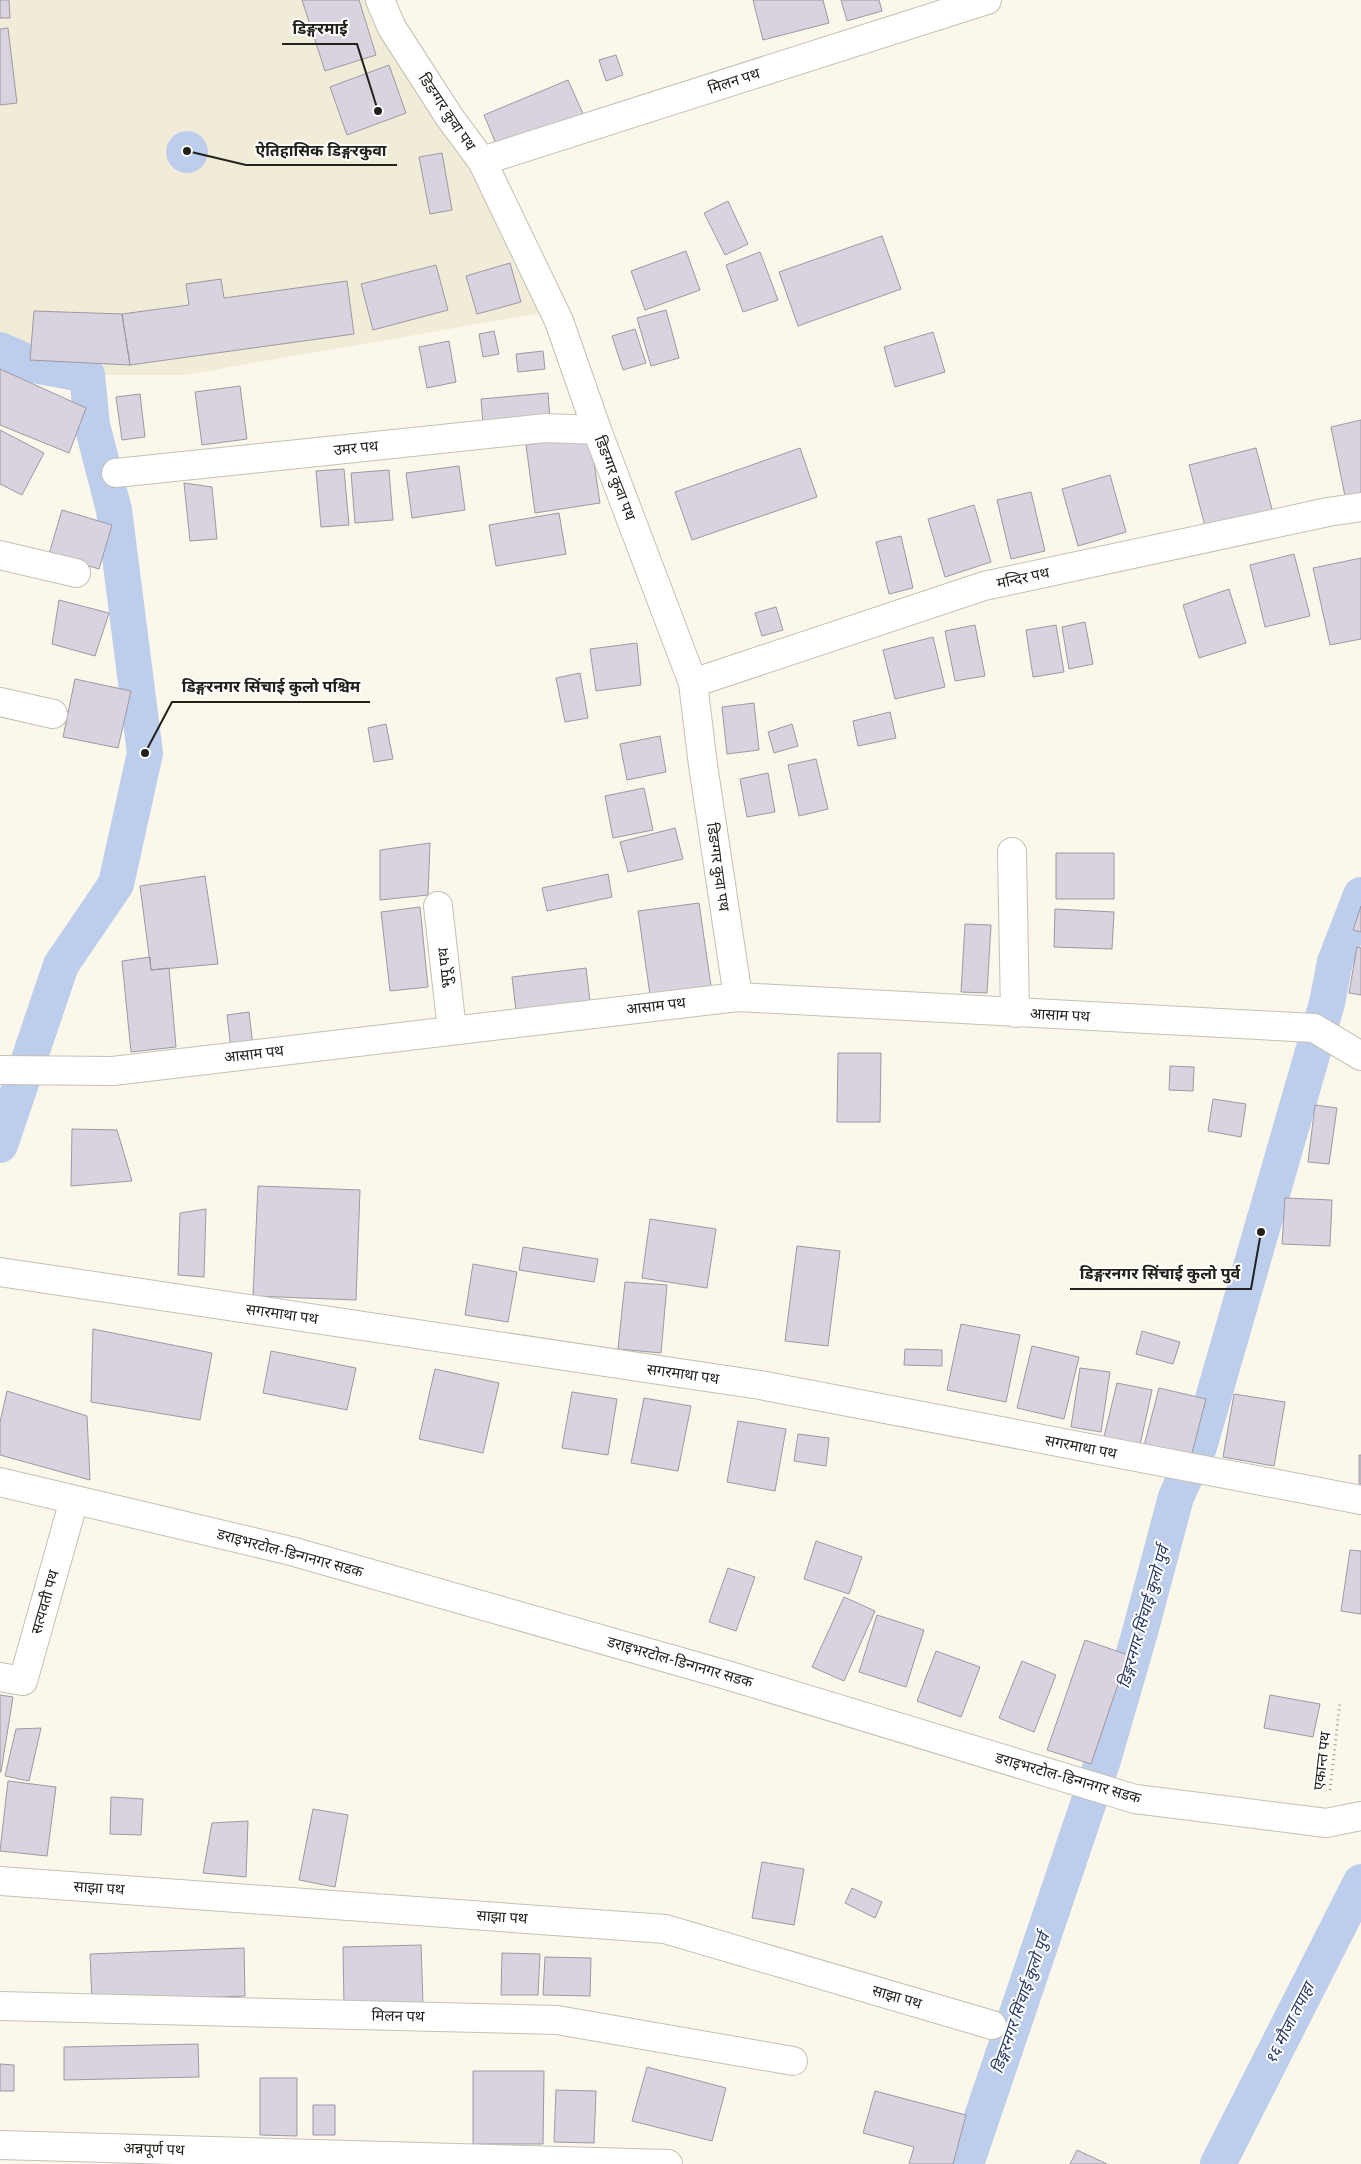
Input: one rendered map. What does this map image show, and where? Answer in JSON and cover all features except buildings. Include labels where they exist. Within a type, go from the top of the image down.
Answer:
[{"type":"street","name":"डिङग्गर कुवा पथ","points":[[380,0],[392,28],[450,118],[482,161],[559,321],[597,430],[693,682],[703,765],[738,996]]},
{"type":"street","name":"मिलन पथ","points":[[482,161],[987,0]]},
{"type":"street","name":"उमर पथ","points":[[116,473],[546,428],[597,430]]},
{"type":"street","name":"मन्दिर पथ","points":[[693,682],[984,586],[1328,512],[1361,507]]},
{"type":"street","points":[[0,555],[76,573]]},
{"type":"street","points":[[0,702],[53,714]]},
{"type":"street","points":[[1012,852],[1015,1013]]},
{"type":"street","name":"भुपू पथ","points":[[438,906],[452,1030]]},
{"type":"street","name":"आसाम पथ","points":[[17,1070],[113,1071],[738,996],[1015,1013],[1314,1028],[1360,1061]]},
{"type":"street","name":"सगरमाथा पथ","points":[[0,1272],[760,1385],[1361,1500]]},
{"type":"street","name":"डराइभरटोल-डिन्गनगर सडक","points":[[0,1482],[291,1551],[730,1676],[1136,1799],[1326,1823],[1361,1816]]},
{"type":"street","name":"सत्यवती पथ","points":[[0,1677],[23,1681],[74,1500]]},
{"type":"street","name":"साझा पथ","points":[[0,1881],[665,1929],[992,2025]]},
{"type":"street","name":"मिलन पथ","points":[[0,2006],[557,2020],[793,2061]]},
{"type":"street","name":"अन्नपूर्ण पथ","points":[[0,2145],[668,2164]]},
{"type":"path","name":"एकान्त पथ","points":[[1326,1823],[1340,1702]]},
{"type":"shaded area","points":[[0,0],[380,0],[553,311],[184,375],[87,375],[34,365],[0,350]]},
{"type":"water","points":[[187,131],[202,137],[208,152],[202,167],[187,173],[172,167],[166,152],[172,137]]},
{"type":"waterway","points":[[0,350],[34,365],[87,375],[92,425],[114,510],[145,753],[116,884],[61,965],[0,1145]]},
{"type":"waterway","name":"डिङ्गरनगर सिंचाई कुलो पुर्व","points":[[966,2164],[1103,1760],[1176,1497],[1199,1447],[1327,1003],[1335,962],[1361,895]]},
{"type":"waterway","name":"१६ मौजा तपाहा","points":[[1218,2164],[1361,1882]]},
{"type":"place","name":"डिङ्गरमाई","points":[[378,111]]},
{"type":"place","name":"ऐतिहासिक डिङ्गरकुवा","points":[[187,151]]},
{"type":"place","name":"डिङ्गरनगर सिंचाई कुलो पश्चिम","points":[[145,753]]},
{"type":"place","name":"डिङ्गरनगर सिंचाई कुलो पुर्व","points":[[1261,1232]]}]
